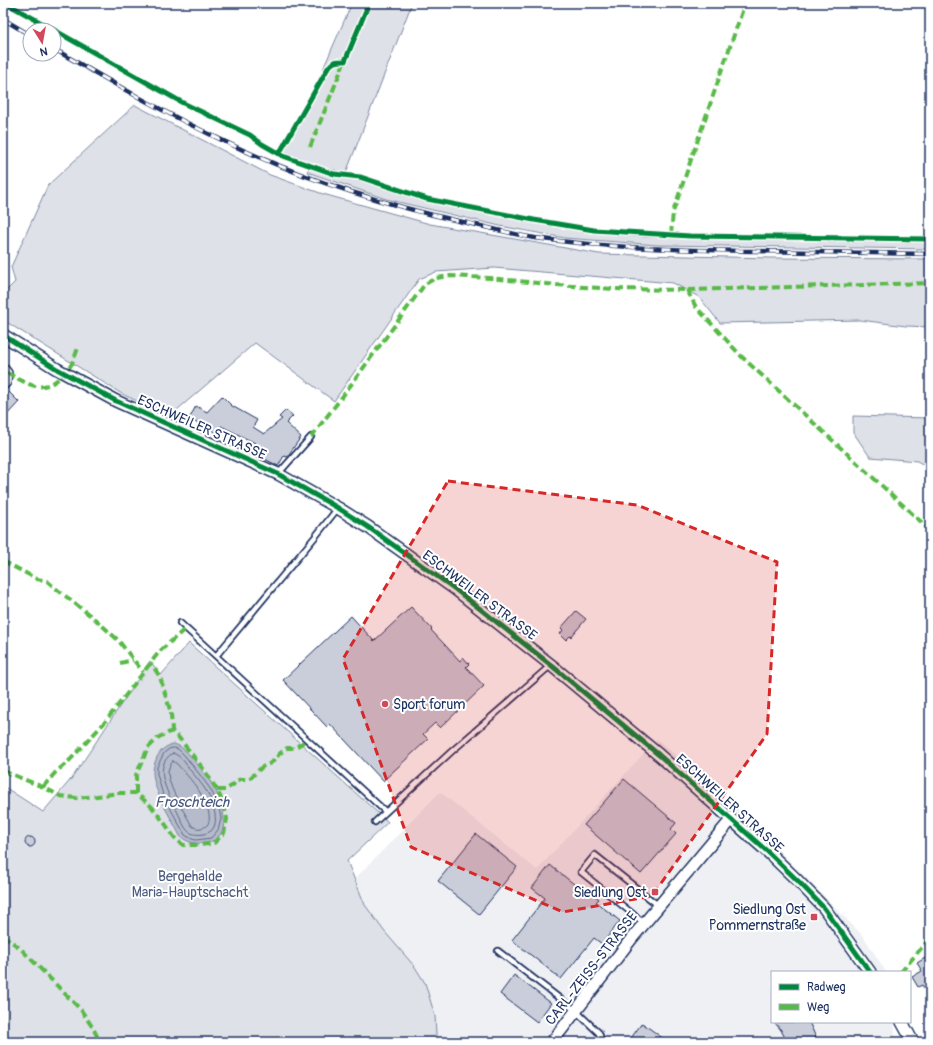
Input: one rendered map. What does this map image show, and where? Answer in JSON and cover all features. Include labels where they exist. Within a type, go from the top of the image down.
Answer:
[{"type":"street","name":"ESCHWEILER STRASSE","points":[[3,335],[56,369],[116,401],[278,474],[338,508],[386,539],[455,589],[551,665],[659,755],[798,881],[824,908],[869,971]]},
{"type":"street","points":[[3,368],[7,373],[6,382],[3,386]]},
{"type":"street","name":"CARL-ZEISS-STRASSE","points":[[552,1042],[644,923],[731,820]]},
{"type":"street","points":[[902,1023],[912,1042]]},
{"type":"lane","points":[[278,474],[311,437]]},
{"type":"lane","points":[[216,656],[338,508]]},
{"type":"lane","points":[[180,623],[386,812]]},
{"type":"lane","points":[[376,822],[450,752],[551,665]]},
{"type":"lane","points":[[644,923],[581,872],[595,855],[659,906]]},
{"type":"lane","points":[[498,951],[576,1011],[599,1033],[602,1042]]},
{"type":"highlighted area","points":[[448,481],[637,505],[777,562],[767,734],[652,896],[563,912],[411,847],[343,659]]},
{"type":"shaded area","points":[[657,739],[742,813],[864,937],[885,971],[771,971],[771,1023],[894,1023],[896,1042],[430,1042],[338,896],[440,792],[537,870]]},
{"type":"green space","points":[[352,3],[412,3],[346,173],[276,155],[301,119]]},
{"type":"green space","points":[[135,105],[270,175],[323,194],[430,224],[599,254],[771,258],[930,259],[930,327],[906,326],[860,320],[720,323],[699,297],[673,283],[494,268],[436,272],[419,279],[334,401],[255,343],[170,416],[122,394],[3,320],[3,294],[15,282],[11,267],[48,185]]},
{"type":"green space","points":[[309,168],[332,176],[358,179],[434,203],[590,232],[645,237],[712,239],[930,241],[930,249],[658,245],[565,238],[500,226],[386,199],[307,172]]},
{"type":"green space","points":[[853,416],[930,418],[930,468],[917,461],[870,457],[853,432]]},
{"type":"green space","name":"Bergehalde Maria-Hauptschacht","points":[[189,643],[388,822],[347,861],[365,905],[384,931],[415,967],[425,983],[435,1016],[436,1042],[3,1042],[3,786],[43,812],[72,778],[150,661],[161,675]]},
{"type":"water","name":"Froschteich","points":[[174,744],[185,750],[199,766],[218,796],[224,820],[220,835],[215,840],[206,843],[195,843],[189,842],[180,836],[159,796],[154,780],[154,764],[162,750]]},
{"type":"building","points":[[9,392],[19,402],[3,419],[3,399]]},
{"type":"building","points":[[222,396],[232,406],[257,420],[253,427],[264,434],[282,419],[279,417],[286,410],[293,416],[286,423],[301,437],[287,457],[284,456],[278,466],[250,451],[255,443],[221,426],[217,433],[189,419],[196,406],[207,412]]},
{"type":"building","name":"Sport forum","points":[[411,607],[460,661],[463,657],[469,664],[466,667],[484,686],[440,728],[435,723],[423,734],[428,739],[383,781],[330,724],[327,727],[283,680],[351,616],[374,641]]},
{"type":"building","points":[[576,611],[586,619],[571,637],[570,636],[566,640],[560,634],[563,630],[561,628]]},
{"type":"building","points":[[624,779],[676,823],[671,829],[676,834],[641,874],[584,825]]},
{"type":"building","points":[[476,834],[517,867],[479,914],[438,881]]},
{"type":"building","points":[[28,837],[32,837],[34,838],[34,846],[28,847],[25,844],[25,840]]},
{"type":"building","points":[[550,865],[589,896],[592,893],[599,899],[596,902],[620,921],[602,944],[594,938],[561,979],[512,940],[545,898],[532,888]]},
{"type":"building","points":[[925,958],[930,966],[930,999],[922,985],[918,987],[912,977],[922,971],[917,963]]},
{"type":"building","points":[[514,975],[551,1003],[537,1022],[500,994]]},
{"type":"building","points":[[642,1023],[668,1042],[636,1042],[631,1038]]},
{"type":"building","points":[[775,1023],[809,1023],[818,1042],[787,1042],[781,1030]]},
{"type":"railway","points":[[3,19],[22,30]]},
{"type":"railway","points":[[62,54],[162,110],[256,156],[285,168],[373,199],[517,235],[562,241],[645,248],[930,254]]},
{"type":"marked path","points":[[671,235],[673,212],[745,3]]},
{"type":"marked path","points":[[310,147],[346,58]]},
{"type":"marked path","points":[[311,437],[425,284],[436,278],[450,276],[613,289],[687,290],[930,283]]},
{"type":"marked path","points":[[687,290],[696,307],[742,357],[930,530]]},
{"type":"marked path","points":[[7,373],[32,385],[46,386],[56,381],[65,373],[72,363],[78,348]]},
{"type":"marked path","points":[[3,561],[37,579],[47,581],[96,620],[118,640],[143,672]]},
{"type":"marked path","points":[[43,787],[105,722],[159,652],[186,628]]},
{"type":"marked path","points":[[120,663],[133,660]]},
{"type":"marked path","points":[[3,771],[43,787],[60,796],[76,798],[119,793],[136,793],[152,807],[174,837],[183,845],[214,843],[224,833],[227,819],[224,805],[217,790],[205,771],[172,731],[171,713],[160,677],[150,663]]},
{"type":"marked path","points":[[136,793],[136,775],[148,748],[159,737],[172,731]]},
{"type":"marked path","points":[[217,790],[225,790],[236,781],[241,779],[249,779],[262,767],[275,760],[279,754],[287,748],[294,748],[307,740]]},
{"type":"marked path","points":[[3,935],[21,949],[81,1010],[100,1042]]},
{"type":"marked path","points":[[902,971],[930,938]]},
{"type":"marked path","points":[[3,1012],[3,1024]]},
{"type":"cycle path","points":[[6,3],[40,22]]},
{"type":"cycle path","points":[[279,154],[328,68],[335,62],[345,61],[369,3]]},
{"type":"cycle path","points":[[62,35],[183,103],[250,135],[283,156],[334,174],[360,177],[427,199],[594,230],[690,236],[930,239]]},
{"type":"cycle path","points":[[3,335],[57,369],[116,401],[278,474],[368,527],[455,589],[551,665],[659,755],[769,853],[824,908],[869,971]]},
{"type":"place","name":"Sport forum","points":[[385,704]]},
{"type":"place","name":"Siedlung Ost","points":[[655,892]]},
{"type":"place","name":"Siedlung Ost Pommernstraße","points":[[814,917]]}]
